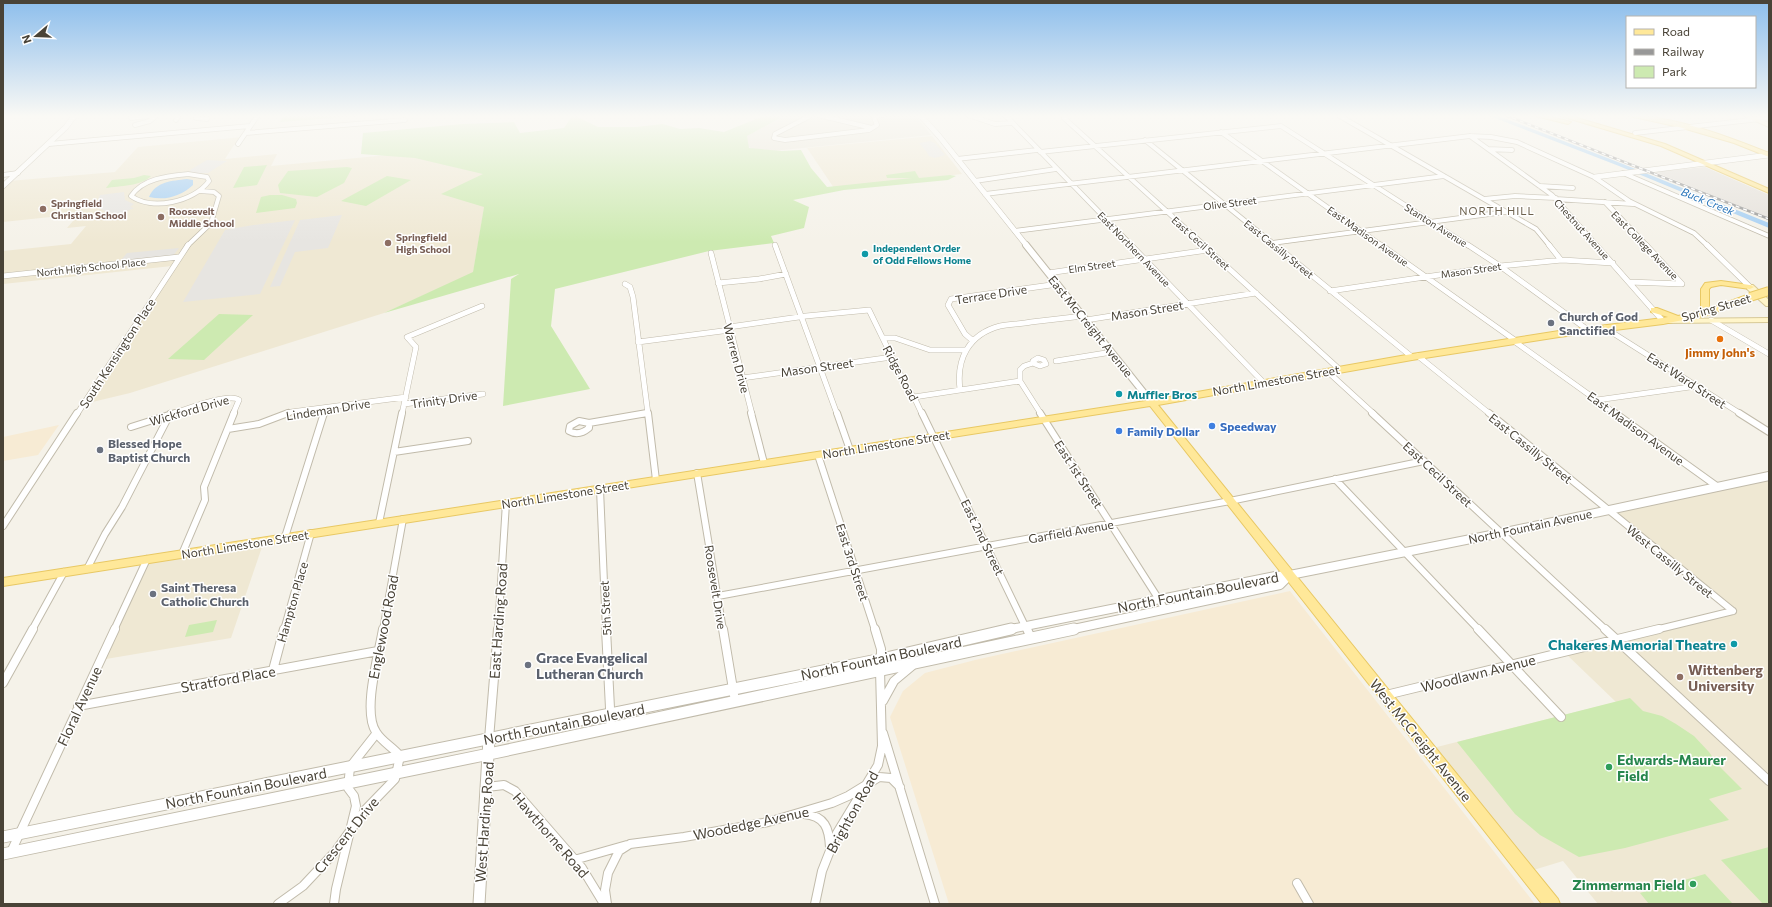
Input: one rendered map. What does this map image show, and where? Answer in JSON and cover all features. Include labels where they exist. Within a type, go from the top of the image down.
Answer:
[{"type":"main road","points":[[1692,157],[1769,191]]},
{"type":"main road","points":[[1704,313],[1705,289],[1708,285],[1721,283],[1750,287],[1769,304]]},
{"type":"main road","name":"Spring Street","points":[[1663,321],[1704,313],[1769,291]]},
{"type":"main road","points":[[1654,310],[1669,316],[1684,318]]},
{"type":"main road","name":"North Limestone Street","points":[[3,582],[1152,403],[1415,356],[1588,330],[1663,321],[1769,320]]},
{"type":"main road","name":"East McCreight Avenue","points":[[1152,403],[1290,575]]},
{"type":"main road","name":"West McCreight Avenue","points":[[1290,575],[1552,904]]},
{"type":"street","points":[[3,186],[35,157]]},
{"type":"street","points":[[957,159],[974,157]]},
{"type":"street","name":"East Northern Avenue","points":[[1044,157],[1186,304],[1264,382]]},
{"type":"street","name":"East Cecil Street","points":[[1106,157],[1338,369]]},
{"type":"street","name":"East Cassilly Street","points":[[1166,157],[1330,291],[1415,356],[1608,510]]},
{"type":"street","name":"East Madison Avenue","points":[[1257,157],[1718,487]]},
{"type":"street","points":[[985,194],[1285,157]]},
{"type":"street","name":"Stanton Avenue","points":[[1330,157],[1500,266],[1588,330]]},
{"type":"street","points":[[1412,157],[1536,229],[1561,260]]},
{"type":"street","name":"Chestnut Avenue","points":[[1499,157],[1556,199],[1663,321]]},
{"type":"street","points":[[1552,157],[1595,177],[1636,205],[1683,226],[1694,233],[1750,287]]},
{"type":"street","points":[[1595,177],[1751,157]]},
{"type":"street","name":"East McCreight Avenue","points":[[957,159],[1152,403]]},
{"type":"street","points":[[975,181],[1056,169]]},
{"type":"street","points":[[1625,173],[1769,236]]},
{"type":"street","points":[[3,175],[18,174]]},
{"type":"street","points":[[175,175],[194,175],[206,177],[209,181],[208,186],[201,191],[180,199],[152,203],[134,200],[131,196],[139,187],[156,180],[175,175]]},
{"type":"street","name":"Olive Street","points":[[1015,231],[1444,176]]},
{"type":"street","points":[[1539,186],[1572,188]]},
{"type":"street","name":"South Kensington Place","points":[[3,526],[186,246],[212,220],[219,196],[214,192],[201,191]]},
{"type":"street","points":[[1484,199],[1515,196],[1636,205]]},
{"type":"street","name":"East College Avenue","points":[[1605,202],[1682,284],[1629,282]]},
{"type":"street","points":[[1272,243],[1505,212]]},
{"type":"street","points":[[775,245],[850,450]]},
{"type":"street","name":"Elm Street","points":[[1048,273],[1208,250]]},
{"type":"street","name":"Warren Drive","points":[[711,253],[764,463]]},
{"type":"street","name":"North High School Place","points":[[3,276],[178,259]]},
{"type":"street","name":"North High School Place","points":[[3,279],[178,259]]},
{"type":"street","name":"Mason Street","points":[[1330,291],[1500,266],[1561,260],[1612,263]]},
{"type":"street","points":[[718,283],[758,279],[786,274]]},
{"type":"street","points":[[625,284],[630,287],[633,298],[656,480]]},
{"type":"street","name":"Terrace Drive","points":[[972,340],[965,334],[948,305],[951,299],[1058,284]]},
{"type":"street","name":"Mason Street","points":[[972,340],[984,332],[995,328],[1084,318],[1256,293]]},
{"type":"street","points":[[379,523],[416,347],[407,337],[482,306]]},
{"type":"street","name":"Ridge Road","points":[[801,317],[869,310],[908,390],[914,396],[934,437]]},
{"type":"street","points":[[638,342],[801,317]]},
{"type":"street","points":[[1711,320],[1769,354]]},
{"type":"street","name":"East Ward Street","points":[[1605,328],[1769,432]]},
{"type":"street","points":[[883,338],[895,338],[919,348],[931,350],[966,350]]},
{"type":"street","points":[[960,389],[958,383],[960,368],[966,350],[972,340]]},
{"type":"street","points":[[1056,361],[1112,352]]},
{"type":"street","name":"Mason Street","points":[[742,378],[892,357]]},
{"type":"street","points":[[914,396],[1020,381],[1020,370],[1024,366],[1034,363]]},
{"type":"street","name":"East Cecil Street","points":[[1327,371],[1769,781]]},
{"type":"street","name":"East 1st Street","points":[[1020,381],[1165,609]]},
{"type":"street","points":[[1597,400],[1697,386]]},
{"type":"street","name":"Trinity Drive","points":[[404,404],[483,394]]},
{"type":"street","name":"Wickford Drive","points":[[131,427],[227,397],[237,398],[239,400],[228,429]]},
{"type":"street","name":"Lindeman Drive","points":[[228,429],[259,424],[291,412],[406,397]]},
{"type":"street","points":[[285,537],[326,408]]},
{"type":"street","points":[[589,423],[648,413]]},
{"type":"street","points":[[87,568],[105,534],[122,507],[170,414]]},
{"type":"street","points":[[182,554],[205,500],[204,486],[228,429]]},
{"type":"street","name":"East 2nd Street","points":[[934,437],[1031,638]]},
{"type":"street","points":[[394,452],[468,441]]},
{"type":"street","name":"East 3rd Street","points":[[818,455],[881,649],[882,659],[880,671]]},
{"type":"street","name":"Garfield Avenue","points":[[718,596],[1230,501],[1424,461]]},
{"type":"street","name":"Roosevelt Drive","points":[[697,473],[735,702]]},
{"type":"street","name":"North Fountain Avenue","points":[[1290,575],[1501,533],[1769,476]]},
{"type":"street","points":[[1335,479],[1561,717]]},
{"type":"street","name":"5th Street","points":[[600,488],[611,728]]},
{"type":"street","name":"East Harding Road","points":[[489,739],[506,503]]},
{"type":"street","name":"West Cassilly Street","points":[[1608,510],[1733,612]]},
{"type":"street","name":"Englewood Road","points":[[376,734],[369,707],[403,519]]},
{"type":"street","name":"Hampton Place","points":[[273,670],[311,533]]},
{"type":"street","name":"Floral Avenue","points":[[7,853],[20,833],[146,559]]},
{"type":"street","points":[[3,683],[64,572]]},
{"type":"street","name":"North Fountain Boulevard","points":[[3,837],[882,659],[926,648],[1159,599],[1275,576],[1290,575]]},
{"type":"street","name":"North Fountain Boulevard","points":[[7,853],[347,784],[1280,585],[1290,575]]},
{"type":"street","name":"Woodlawn Avenue","points":[[1386,695],[1733,612]]},
{"type":"street","name":"Stratford Place","points":[[78,706],[378,651]]},
{"type":"street","points":[[882,703],[888,690],[896,680],[908,668],[918,662]]},
{"type":"street","name":"Brighton Road","points":[[815,904],[822,872],[829,850],[850,811],[878,765],[881,754],[882,726],[880,671]]},
{"type":"street","points":[[882,726],[935,904]]},
{"type":"street","points":[[334,904],[336,889],[356,806],[354,796],[347,784],[350,767],[376,734],[396,750],[400,756]]},
{"type":"street","name":"West Harding Road","points":[[479,904],[489,739]]},
{"type":"street","name":"Crescent Drive","points":[[278,904],[303,886],[335,852],[350,829],[379,793],[396,779],[400,756]]},
{"type":"street","name":"Woodedge Avenue","points":[[574,860],[614,847],[736,829],[796,814],[832,803],[875,780],[886,777],[891,778],[900,787]]},
{"type":"street","name":"Hawthorne Road","points":[[487,787],[504,785],[515,791],[589,877],[606,904]]},
{"type":"street","points":[[796,814],[814,815],[825,824],[830,836],[829,850]]},
{"type":"street","points":[[606,904],[605,890],[608,873],[619,851],[630,844]]},
{"type":"street","points":[[1297,883],[1309,904]]},
{"type":"shaded area","points":[[128,157],[226,157],[225,159],[275,157],[271,166],[364,157],[493,157],[473,273],[384,313],[130,393],[84,404],[172,266],[3,284],[3,251],[71,244],[86,226],[67,228],[79,214],[3,222],[3,186],[9,181],[115,172]]},
{"type":"shaded area","points":[[813,157],[949,157],[962,174],[834,188]]},
{"type":"shaded area","points":[[207,160],[227,161],[208,173],[191,173],[190,170]]},
{"type":"shaded area","points":[[1705,167],[1769,195],[1769,218],[1655,172]]},
{"type":"shaded area","points":[[124,192],[125,200],[134,204],[130,207],[134,208],[120,214],[106,212],[99,208],[97,203],[100,195]]},
{"type":"shaded area","points":[[342,215],[328,248],[295,252],[280,286],[270,287],[300,220]]},
{"type":"shaded area","points":[[295,220],[260,294],[183,302],[225,230]]},
{"type":"shaded area","points":[[179,248],[173,256],[120,261],[127,253]]},
{"type":"shaded area","points":[[59,425],[38,455],[3,461],[3,437]]},
{"type":"shaded area","name":"Wittenberg University","points":[[1769,476],[1769,904],[1598,904],[1563,861],[1527,872],[1429,749],[1616,702],[1564,652],[1733,612],[1608,510]]},
{"type":"shaded area","points":[[264,541],[231,638],[100,660],[147,559]]},
{"type":"shaded area","points":[[1290,591],[1535,904],[949,904],[890,717],[903,691],[925,673],[975,660]]},
{"type":"green space","points":[[406,157],[805,157],[811,168],[827,187],[912,178],[887,178],[886,175],[915,171],[919,178],[950,175],[956,176],[948,180],[844,190],[793,200],[809,207],[804,228],[771,236],[774,243],[709,251],[555,289],[551,326],[590,389],[503,406],[511,279],[519,274],[384,313],[473,272],[484,207],[441,194],[483,174],[415,158]]},
{"type":"green space","points":[[267,165],[257,185],[233,188],[244,167]]},
{"type":"green space","points":[[347,167],[352,168],[344,183],[317,197],[280,193],[278,185],[288,171]]},
{"type":"green space","points":[[144,175],[151,176],[136,184],[106,188],[112,180],[134,178]]},
{"type":"green space","points":[[387,176],[411,180],[366,206],[341,201]]},
{"type":"green space","points":[[282,195],[296,199],[297,203],[295,208],[256,213],[261,197]]},
{"type":"green space","points":[[219,314],[253,315],[204,360],[168,359]]},
{"type":"green space","points":[[217,620],[213,632],[185,637],[189,625]]},
{"type":"green space","points":[[1630,698],[1643,711],[1662,716],[1694,736],[1709,752],[1718,765],[1742,789],[1709,799],[1729,820],[1625,848],[1579,857],[1540,835],[1515,814],[1457,742]]},
{"type":"green space","points":[[1769,847],[1769,904],[1763,904],[1721,860]]},
{"type":"green space","name":"Zimmerman Field","points":[[1705,874],[1733,904],[1649,904],[1640,893]]},
{"type":"water","points":[[187,179],[193,180],[193,185],[178,195],[167,198],[149,197],[160,185],[170,181]]},
{"type":"waterway","name":"Buck Creek","points":[[1601,157],[1769,226]]},
{"type":"railway","points":[[1612,157],[1769,219]]},
{"type":"place","name":"Springfield Christian School","points":[[43,209]]},
{"type":"place","name":"Roosevelt Middle School","points":[[161,217]]},
{"type":"place","name":"Springfield High School","points":[[388,243]]},
{"type":"place","name":"Independent Order of Odd Fellows Home","points":[[865,254]]},
{"type":"place","name":"Church of God Sanctified","points":[[1551,323]]},
{"type":"place","name":"Jimmy John's","points":[[1720,339]]},
{"type":"place","name":"Muffler Bros","points":[[1119,394]]},
{"type":"place","name":"Speedway","points":[[1212,426]]},
{"type":"place","name":"Family Dollar","points":[[1119,431]]},
{"type":"place","name":"Blessed Hope Baptist Church","points":[[100,450]]},
{"type":"place","name":"Saint Theresa Catholic Church","points":[[153,594]]},
{"type":"place","name":"Chakeres Memorial Theatre","points":[[1734,644]]},
{"type":"place","name":"Grace Evangelical Lutheran Church","points":[[528,665]]},
{"type":"place","name":"Wittenberg University","points":[[1680,677]]},
{"type":"place","name":"Edwards-Maurer Field","points":[[1609,767]]},
{"type":"place","name":"Zimmerman Field","points":[[1693,884]]},
{"type":"district","name":"NORTH HILL","points":[[1497,210]]}]
